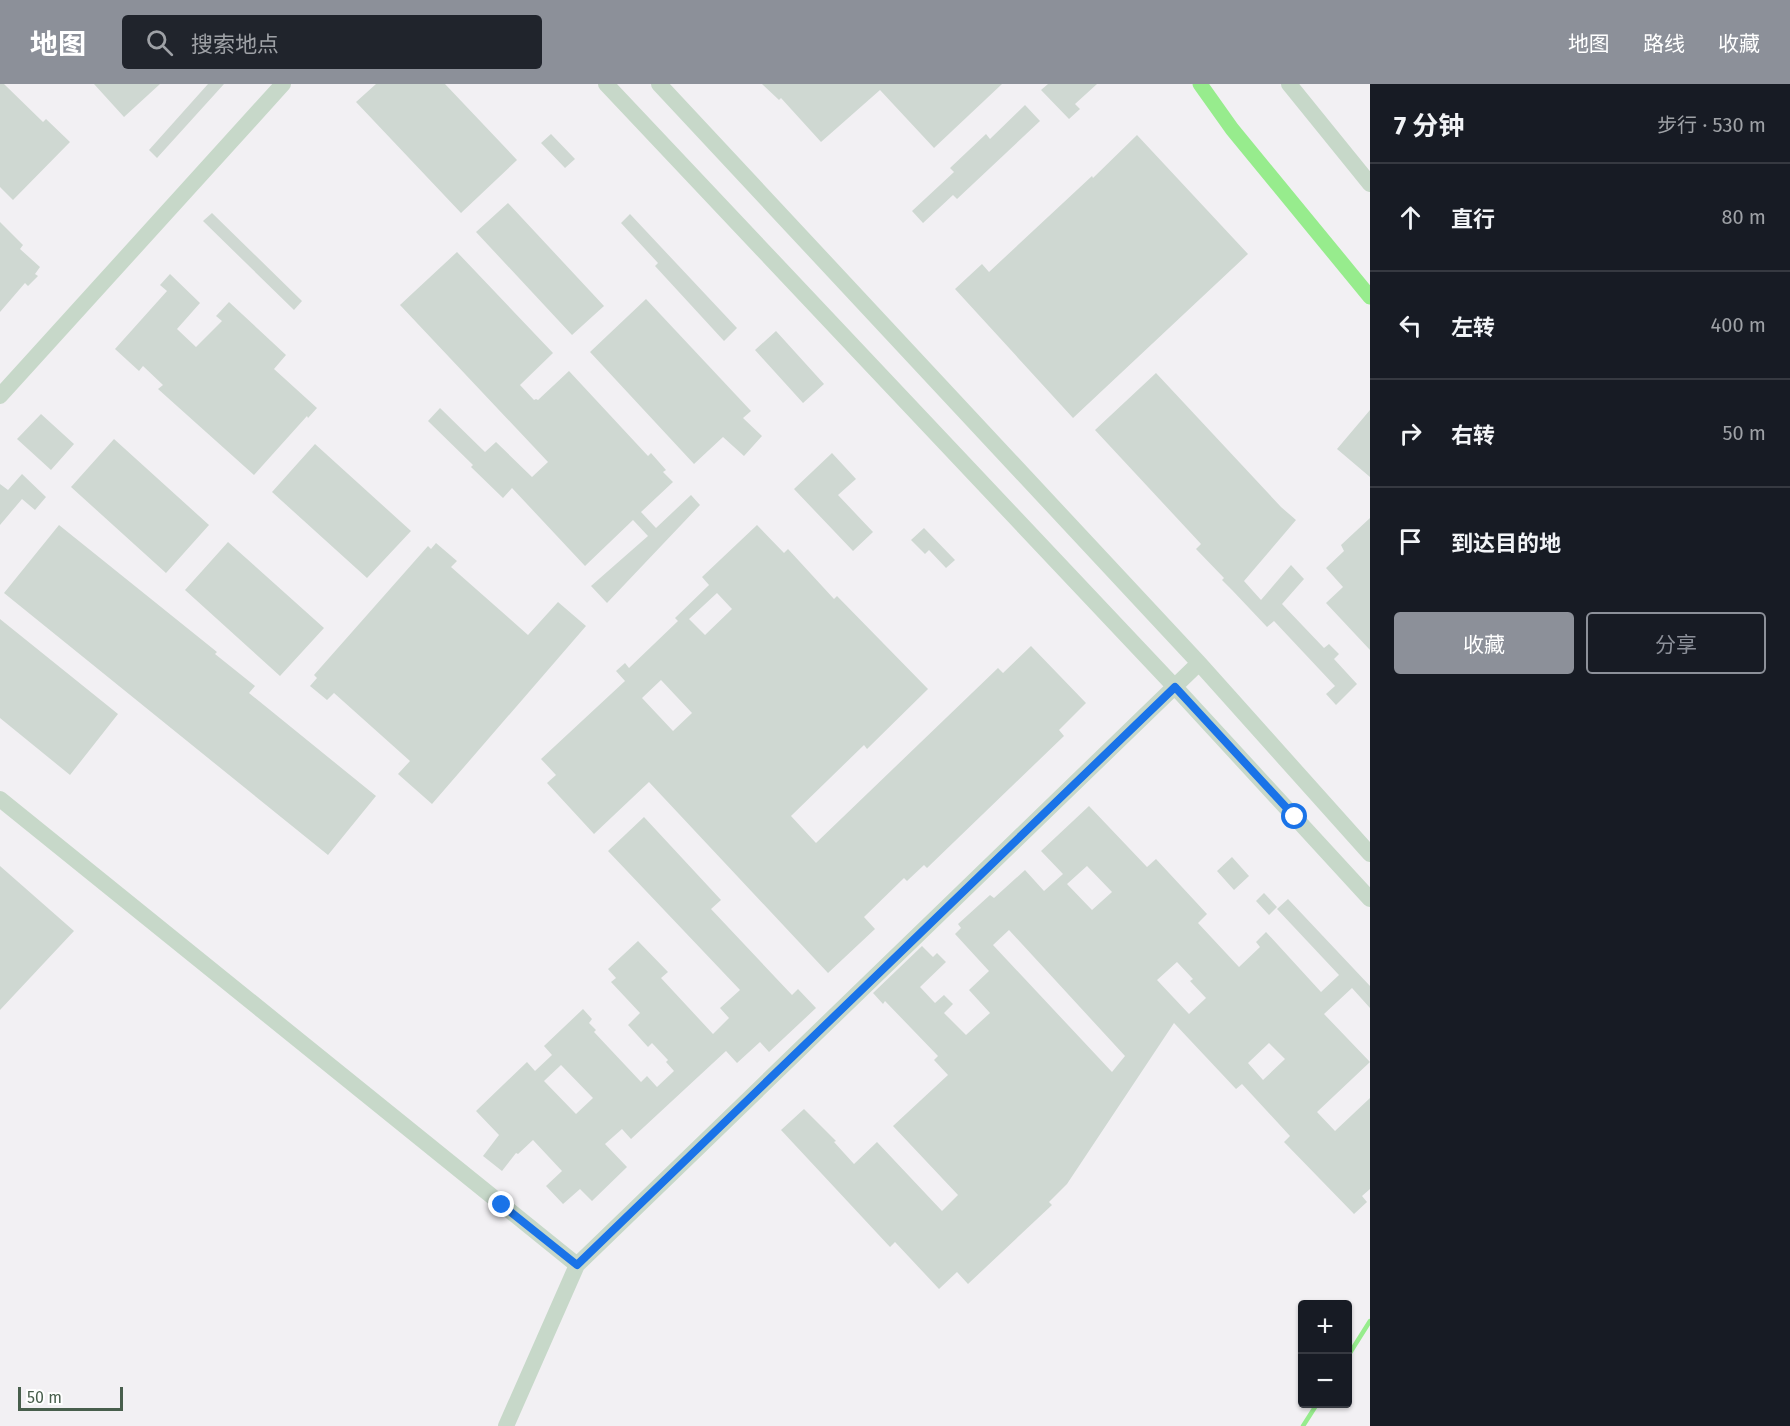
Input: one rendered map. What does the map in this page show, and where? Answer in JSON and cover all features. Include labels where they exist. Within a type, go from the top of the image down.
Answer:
[{"type":"street","points":[[0,396],[283,84]]},
{"type":"street","points":[[606,84],[1175,687],[1370,899]]},
{"type":"street","points":[[659,84],[1199,663],[1370,854]]},
{"type":"street","points":[[1289,84],[1370,184]]},
{"type":"street","points":[[506,1426],[577,1265],[1199,663]]},
{"type":"street","points":[[0,799],[577,1265]]},
{"type":"building","points":[[0,84],[4,84],[43,122],[46,119],[70,142],[13,200],[0,187]]},
{"type":"building","points":[[94,84],[160,84],[124,117]]},
{"type":"building","points":[[208,84],[224,84],[157,158],[149,150]]},
{"type":"building","points":[[376,84],[445,84],[517,160],[461,213],[356,102]]},
{"type":"building","points":[[762,84],[1002,84],[934,148],[880,90],[821,142],[781,98],[779,100]]},
{"type":"building","points":[[1048,84],[1097,84],[1075,104],[1080,109],[1069,119],[1041,90]]},
{"type":"building","points":[[1025,105],[1040,121],[957,199],[953,195],[923,223],[912,211],[954,172],[950,168],[986,134],[990,139]]},
{"type":"building","points":[[551,134],[575,159],[565,168],[541,143]]},
{"type":"building","points":[[1137,135],[1248,254],[1073,418],[955,289],[982,264],[989,272]]},
{"type":"building","points":[[508,203],[604,306],[572,335],[476,232]]},
{"type":"building","points":[[212,213],[302,301],[294,310],[203,221]]},
{"type":"building","points":[[630,214],[737,328],[724,341],[655,266],[658,263],[621,223]]},
{"type":"building","points":[[0,222],[23,245],[20,249],[40,267],[35,274],[38,276],[28,286],[25,283],[0,312]]},
{"type":"building","points":[[457,252],[553,353],[520,385],[534,400],[538,400],[569,371],[648,456],[651,453],[666,470],[663,472],[673,482],[641,512],[656,528],[691,495],[700,505],[607,603],[591,586],[648,536],[633,520],[585,566],[512,488],[503,498],[428,421],[440,408],[485,452],[496,442],[532,477],[548,462],[400,305]]},
{"type":"building","points":[[170,274],[200,303],[177,329],[196,347],[222,321],[216,316],[229,302],[286,355],[274,369],[317,408],[308,418],[307,416],[254,475],[158,389],[163,385],[143,366],[139,371],[115,349],[167,291],[160,285]]},
{"type":"building","points":[[646,299],[751,411],[743,418],[762,436],[744,456],[723,437],[694,464],[590,352]]},
{"type":"building","points":[[776,331],[824,384],[803,403],[755,350]]},
{"type":"building","points":[[1156,373],[1281,507],[1296,520],[1244,581],[1261,600],[1291,565],[1304,579],[1282,604],[1324,648],[1329,644],[1339,654],[1334,659],[1357,684],[1336,705],[1326,694],[1335,686],[1274,621],[1267,627],[1222,580],[1224,578],[1196,549],[1201,544],[1095,430]]},
{"type":"building","points":[[1370,410],[1370,477],[1337,449]]},
{"type":"building","points":[[41,414],[74,444],[51,470],[17,439]]},
{"type":"building","points":[[114,439],[209,525],[166,573],[71,487]]},
{"type":"building","points":[[315,444],[411,531],[367,578],[272,492]]},
{"type":"building","points":[[832,453],[856,479],[838,495],[873,532],[853,551],[794,489]]},
{"type":"building","points":[[22,474],[46,497],[35,510],[22,499],[0,525],[0,484],[8,490]]},
{"type":"building","points":[[1370,518],[1370,650],[1326,603],[1343,587],[1326,568],[1344,551],[1341,545]]},
{"type":"building","points":[[59,525],[217,652],[215,654],[255,686],[249,693],[376,796],[328,855],[4,593]]},
{"type":"building","points":[[757,525],[784,553],[788,549],[834,599],[837,596],[928,689],[867,749],[864,745],[791,816],[816,843],[998,668],[1003,673],[1031,646],[1086,703],[1059,730],[1064,736],[927,868],[924,865],[907,881],[904,878],[864,917],[875,929],[828,973],[649,782],[594,834],[547,783],[556,775],[541,759],[625,681],[616,671],[625,663],[629,668],[678,621],[675,618],[709,585],[702,577]],"holes":[[[717,593],[732,609],[705,635],[689,619]],[[661,680],[692,713],[673,731],[642,698]]]},
{"type":"building","points":[[924,528],[955,560],[946,568],[929,550],[925,554],[911,540]]},
{"type":"building","points":[[228,542],[324,628],[280,676],[185,590]]},
{"type":"building","points":[[436,543],[457,561],[451,567],[528,635],[558,602],[586,626],[432,804],[398,774],[410,761],[334,693],[327,700],[310,686],[317,678],[314,675],[428,546],[431,549]]},
{"type":"building","points":[[0,619],[118,714],[70,775],[0,718]]},
{"type":"building","points":[[1089,806],[1147,867],[1156,859],[1207,914],[1198,923],[1239,967],[1260,947],[1256,942],[1266,932],[1321,992],[1339,975],[1277,909],[1288,899],[1370,986],[1370,1008],[1352,988],[1324,1014],[1370,1062],[1317,1112],[1335,1131],[1370,1098],[1370,1189],[1362,1196],[1367,1202],[1354,1214],[1284,1142],[1290,1136],[1242,1084],[1236,1089],[1174,1023],[1067,1184],[1049,1202],[1052,1205],[968,1284],[957,1272],[939,1289],[895,1242],[890,1247],[781,1130],[804,1109],[836,1141],[834,1142],[854,1164],[877,1142],[942,1211],[958,1195],[893,1126],[948,1075],[934,1060],[938,1056],[885,1001],[883,1004],[873,993],[922,946],[933,957],[937,953],[946,962],[920,987],[935,1003],[944,995],[953,1004],[944,1013],[966,1035],[990,1013],[969,990],[989,971],[955,934],[961,928],[958,924],[990,895],[994,898],[1025,870],[1044,891],[1063,874],[1041,851]],"holes":[[[1087,866],[1112,892],[1092,910],[1067,884]],[[1009,930],[1125,1056],[1112,1072],[993,945]],[[1177,962],[1206,998],[1189,1014],[1157,980]],[[1269,1043],[1285,1059],[1263,1080],[1248,1063]]]},
{"type":"building","points":[[644,817],[721,900],[711,909],[792,995],[798,989],[816,1008],[769,1052],[760,1042],[737,1063],[726,1051],[631,1139],[622,1129],[605,1144],[627,1167],[592,1201],[580,1189],[563,1204],[546,1186],[562,1171],[533,1140],[518,1154],[516,1153],[502,1171],[483,1156],[499,1135],[476,1111],[527,1062],[535,1071],[552,1055],[544,1046],[583,1009],[592,1019],[589,1023],[596,1030],[594,1032],[641,1082],[647,1076],[657,1087],[674,1071],[666,1062],[668,1060],[652,1043],[648,1047],[628,1025],[640,1013],[611,982],[616,978],[608,969],[638,941],[668,972],[661,978],[713,1034],[729,1018],[720,1008],[740,990],[608,851]],"holes":[[[561,1065],[593,1098],[576,1114],[544,1081]]]},
{"type":"building","points":[[1232,857],[1249,876],[1234,890],[1217,871]]},
{"type":"building","points":[[0,866],[74,931],[0,1010]]},
{"type":"building","points":[[1264,893],[1277,907],[1269,915],[1256,901]]},
{"type":"waterway","points":[[1200,84],[1232,129],[1370,297]]},
{"type":"waterway","points":[[1349,1354],[1370,1321]]},
{"type":"waterway","points":[[1303,1426],[1314,1408]]},
{"type":"route","points":[[502,1205],[577,1265],[1175,687],[1295,817]]}]
